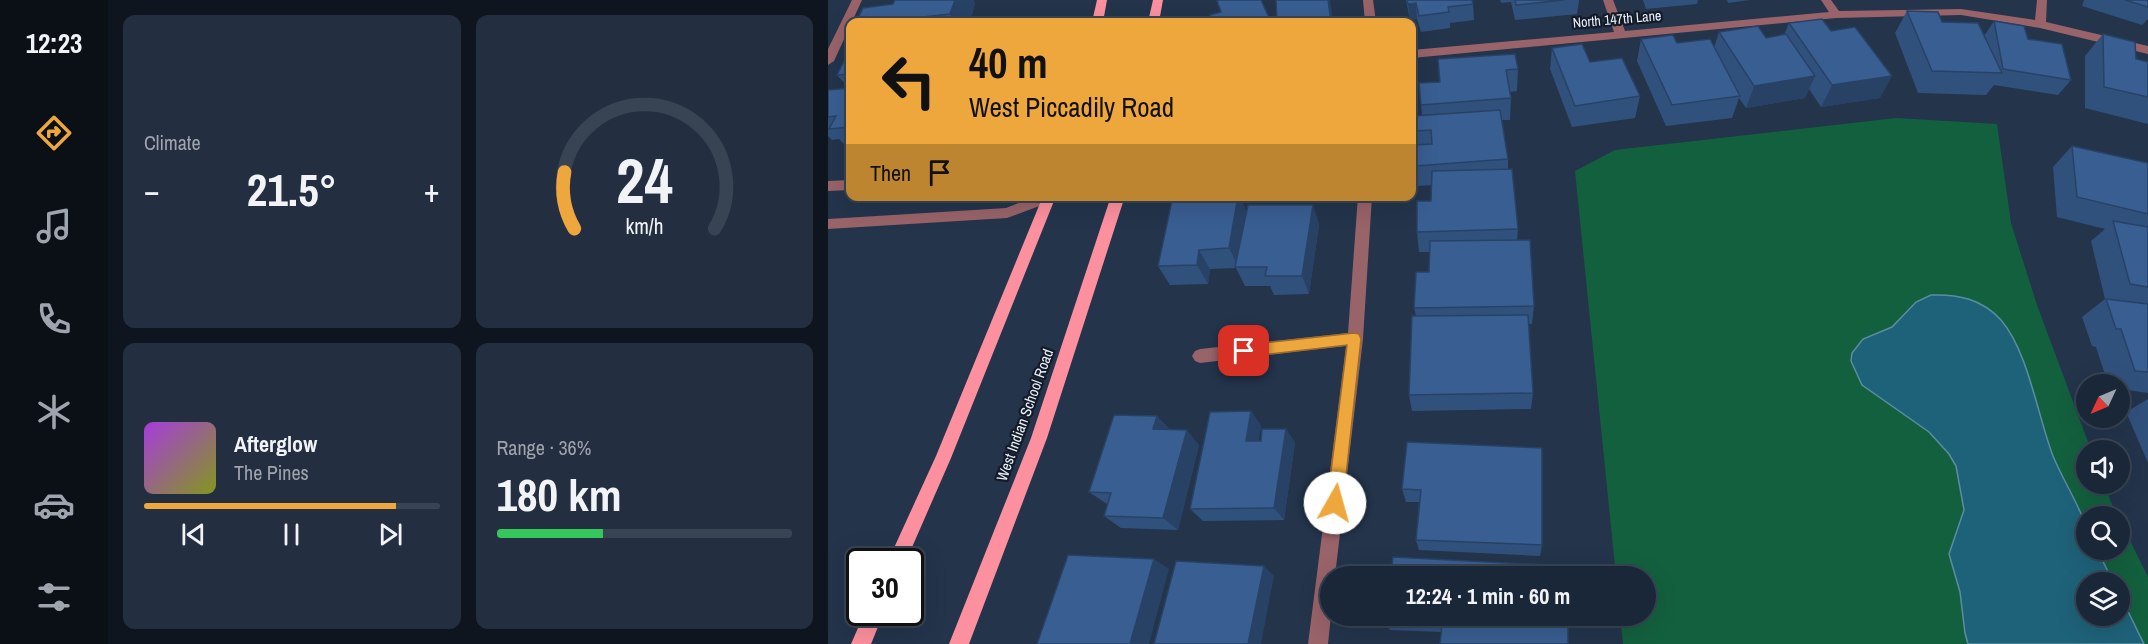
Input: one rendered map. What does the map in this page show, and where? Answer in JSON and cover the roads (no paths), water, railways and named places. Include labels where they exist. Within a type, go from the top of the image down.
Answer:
[{"type":"main road","points":[[1099,18],[1102,0]]},
{"type":"main road","points":[[1155,18],[1158,0]]},
{"type":"main road","points":[[903,548],[947,447],[1047,201]]},
{"type":"main road","name":"West Indian School Road","points":[[959,644],[1039,438],[1116,201]]},
{"type":"main road","points":[[861,644],[869,626]]},
{"type":"street","points":[[849,18],[858,0]]},
{"type":"street","points":[[1368,0],[1370,18]]},
{"type":"street","points":[[1608,0],[1620,33]]},
{"type":"street","points":[[1826,0],[1836,15]]},
{"type":"street","points":[[2040,24],[2042,0]]},
{"type":"street","name":"North 147th Lane","points":[[1416,54],[1620,33],[1836,15],[1961,12],[2040,24],[2148,50]]},
{"type":"street","points":[[828,61],[846,24]]},
{"type":"street","points":[[828,186],[846,185]]},
{"type":"street","points":[[828,224],[1007,213],[1038,201]]},
{"type":"street","points":[[1318,644],[1354,339],[1365,201]]},
{"type":"street","points":[[1200,356],[1354,339]]},
{"type":"water","points":[[1931,295],[1969,299],[1994,313],[2010,333],[2032,385],[2053,456],[2078,506],[2076,560],[2102,560],[2108,572],[2076,572],[2076,626],[2130,626],[2130,615],[2144,644],[1968,644],[1960,592],[1949,554],[1964,510],[1956,466],[1949,454],[1929,432],[1862,385],[1851,361],[1852,353],[1863,339],[1892,327],[1916,302]]}]
